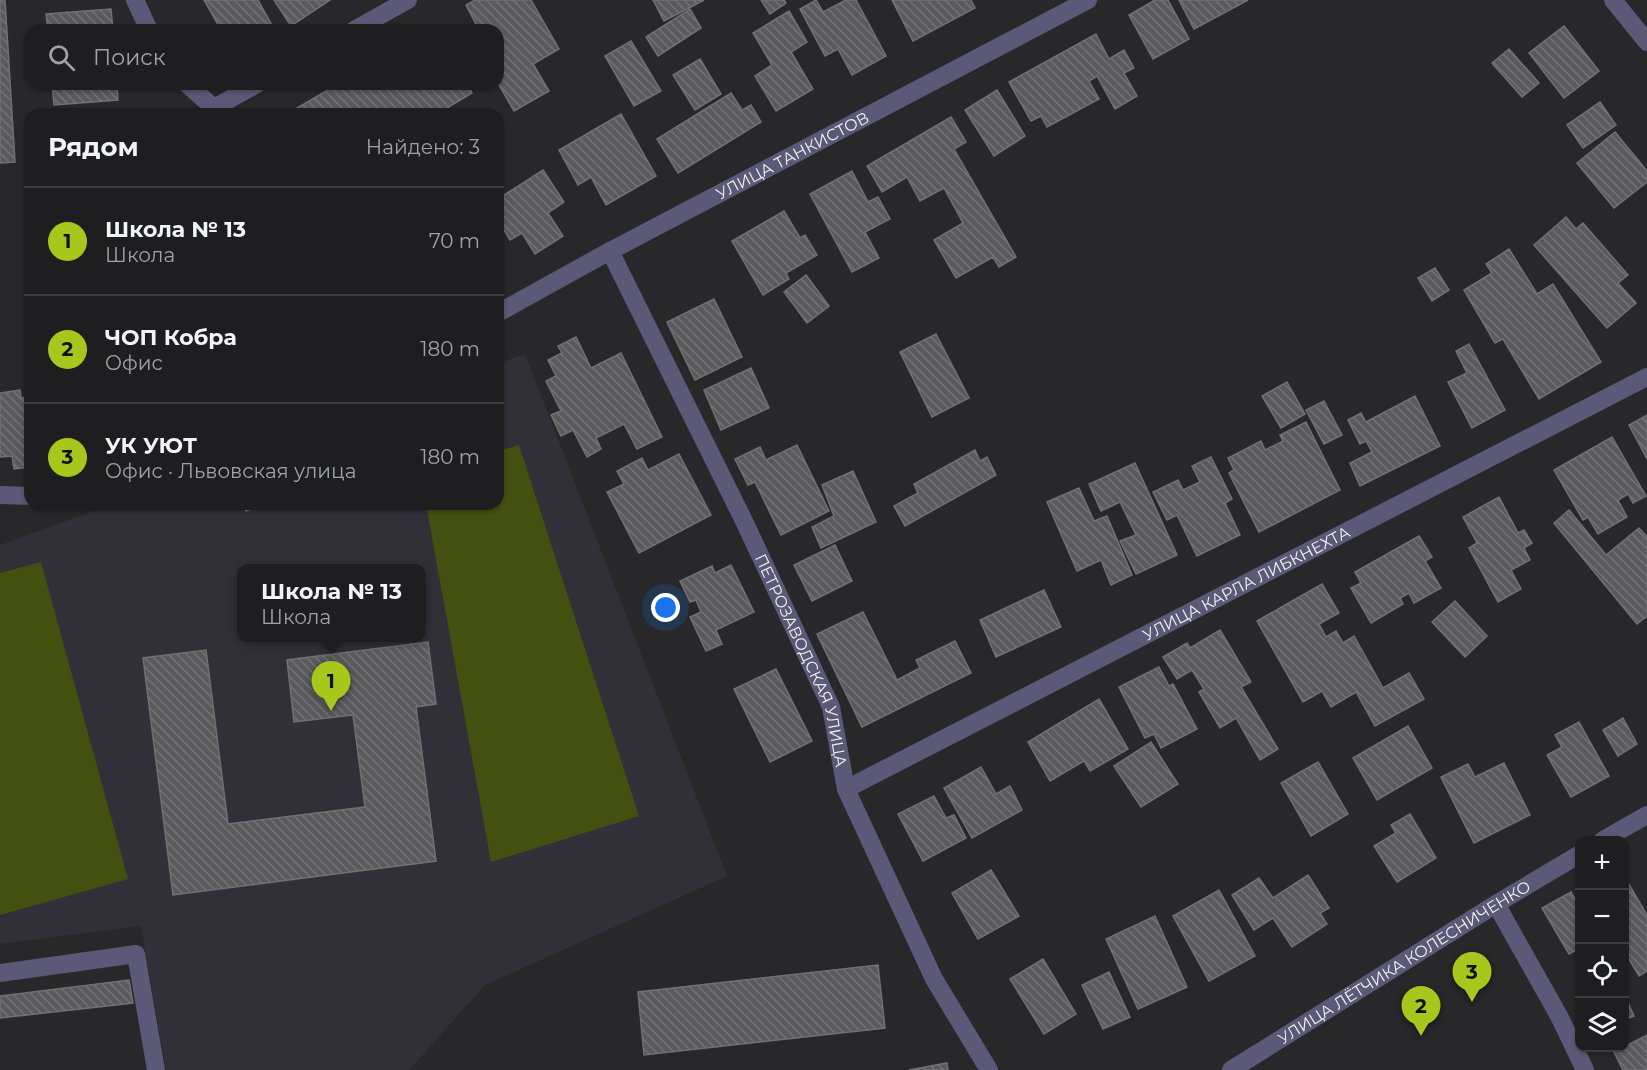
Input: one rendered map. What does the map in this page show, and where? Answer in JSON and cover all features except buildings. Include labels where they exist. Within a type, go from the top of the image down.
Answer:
[{"type":"street","points":[[135,0],[146,24]]},
{"type":"street","points":[[365,24],[408,0]]},
{"type":"street","name":"УЛИЦА ТАНКИСТОВ","points":[[504,311],[610,251],[1088,0]]},
{"type":"street","points":[[1613,0],[1647,42]]},
{"type":"street","points":[[193,90],[213,108]]},
{"type":"street","points":[[221,108],[248,90]]},
{"type":"street","name":"ПЕТРОЗАВОДСКАЯ УЛИЦА","points":[[610,251],[744,521],[831,707],[846,789],[934,980],[989,1070]]},
{"type":"street","name":"УЛИЦА КАРЛА ЛИБКНЕХТА","points":[[846,789],[1647,377]]},
{"type":"street","points":[[0,495],[24,496]]},
{"type":"street","points":[[1610,836],[1647,814]]},
{"type":"street","name":"УЛИЦА ЛЁТЧИКА КОЛЕСНИЧЕНКО","points":[[1230,1070],[1496,903],[1575,857]]},
{"type":"street","points":[[1496,903],[1559,1016],[1585,1070]]},
{"type":"street","points":[[0,973],[136,954],[156,1070]]},
{"type":"shaded area","points":[[525,354],[727,876],[485,985],[409,1070],[166,1070],[141,926],[0,944],[0,545],[96,510],[504,510],[504,362]]},
{"type":"green space","points":[[519,445],[639,816],[491,862],[427,510],[504,510],[504,449]]},
{"type":"green space","points":[[41,562],[128,879],[0,915],[0,573]]},
{"type":"place","name":"Школа № 13","points":[[331,711]]},
{"type":"place","name":"УК УЮТ","points":[[1472,1002]]},
{"type":"place","name":"ЧОП Кобра","points":[[1421,1036]]}]
